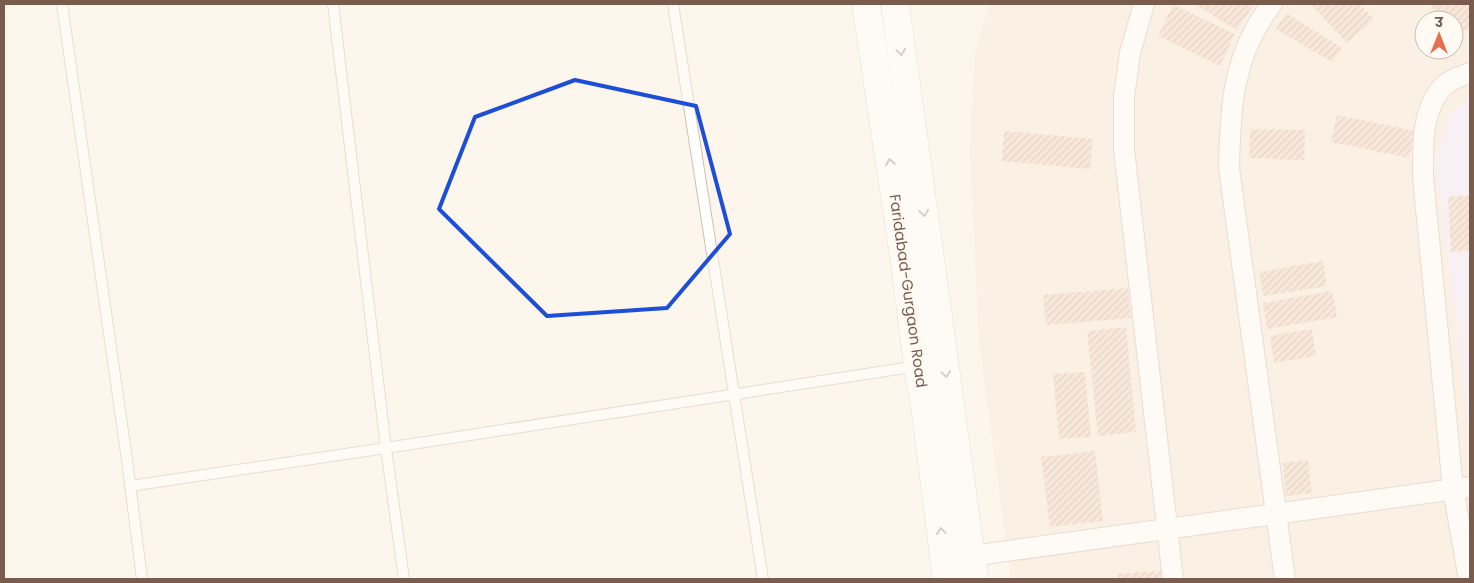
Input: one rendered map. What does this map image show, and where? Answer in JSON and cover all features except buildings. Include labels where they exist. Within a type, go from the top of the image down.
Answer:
[{"type":"main road","name":"Faridabad-Gurgaon Road","points":[[866,4],[905,263],[947,579]]},
{"type":"main road","name":"Faridabad-Gurgaon Road","points":[[895,4],[973,568]]},
{"type":"street","points":[[1144,4],[1130,52],[1124,96],[1124,135],[1173,579]]},
{"type":"street","points":[[1272,4],[1262,16],[1249,42],[1235,82],[1230,132],[1229,168],[1285,579]]},
{"type":"street","points":[[1470,72],[1456,78],[1440,90],[1429,111],[1424,134],[1423,178],[1462,488],[1470,579]]},
{"type":"street","points":[[973,568],[1167,530],[1462,488]]},
{"type":"lane","points":[[62,4],[142,579]]},
{"type":"lane","points":[[333,4],[386,448],[404,579]]},
{"type":"lane","points":[[673,4],[763,579]]},
{"type":"lane","points":[[130,486],[918,366]]},
{"type":"highlighted area","points":[[575,80],[696,106],[730,234],[667,308],[547,316],[439,209],[475,117]]},
{"type":"shaded area","points":[[990,4],[1470,4],[1470,579],[1011,579],[979,342],[970,149],[975,51]]},
{"type":"shaded area","points":[[1469,97],[1470,438],[1435,161],[1449,115]]}]
